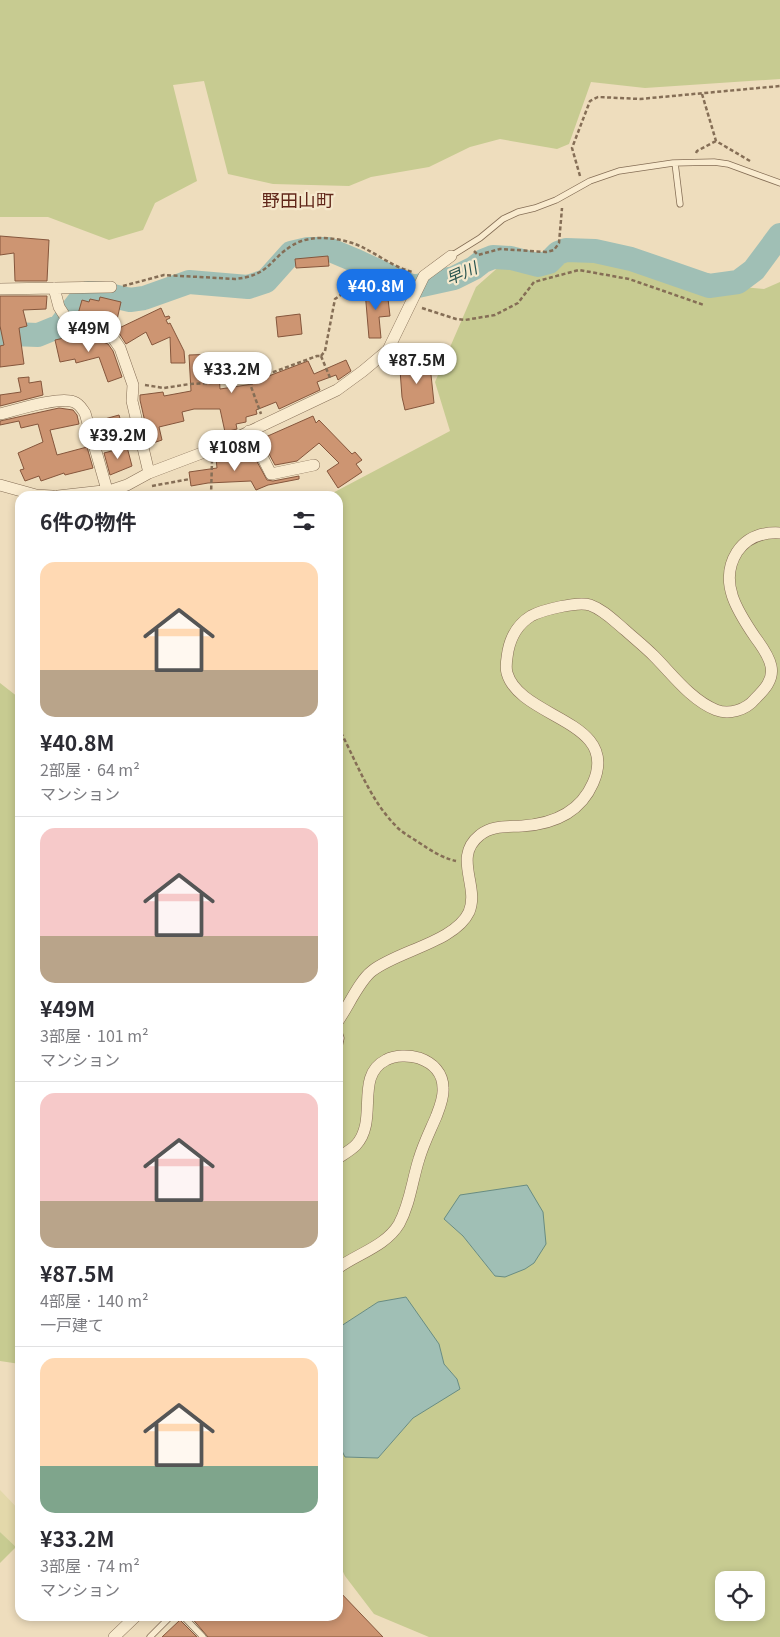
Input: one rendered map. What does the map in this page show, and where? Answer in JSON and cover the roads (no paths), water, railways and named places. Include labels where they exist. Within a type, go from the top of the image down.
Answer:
[{"type":"street","points":[[104,491],[127,485],[149,473],[210,450],[337,390],[388,350],[426,275],[451,256]]},
{"type":"street","points":[[0,289],[111,287]]},
{"type":"street","points":[[54,288],[59,307],[66,318],[113,338],[120,348],[133,385],[132,401],[149,473]]},
{"type":"street","points":[[0,414],[58,400],[75,402],[85,413],[107,490]]},
{"type":"street","points":[[249,432],[271,474],[314,465]]},
{"type":"street","points":[[0,485],[22,491]]},
{"type":"street","points":[[343,1013],[371,971],[403,954],[447,935],[469,912],[471,894],[467,864],[468,852],[474,840],[483,832],[498,827],[547,824],[569,813],[584,798],[593,784],[596,773],[596,753],[591,742],[582,732],[536,705],[514,687],[507,673],[506,662],[512,637],[520,624],[533,615],[575,604],[587,604],[608,615],[653,655],[687,689],[707,705],[718,711],[733,712],[751,703],[768,684],[771,676],[771,666],[731,595],[729,577],[731,565],[744,544],[759,535],[780,533]]},
{"type":"street","points":[[343,1154],[357,1144],[363,1135],[367,1121],[369,1077],[376,1067],[386,1059],[397,1056],[412,1056],[434,1066],[441,1077],[444,1090],[419,1160],[407,1206],[398,1225],[386,1239],[343,1265]]},
{"type":"street","points":[[114,1637],[131,1621]]},
{"type":"lane","points":[[451,256],[480,238],[503,219],[518,212],[535,208],[582,185],[619,171],[676,163],[714,162],[728,164],[780,183]]},
{"type":"lane","points":[[676,163],[680,204]]},
{"type":"lane","points":[[150,1637],[166,1621]]},
{"type":"lane","points":[[188,1621],[203,1637]]},
{"type":"water","points":[[527,1185],[543,1212],[546,1244],[534,1263],[525,1269],[505,1277],[495,1276],[463,1236],[444,1219],[460,1195]]},
{"type":"water","points":[[406,1297],[439,1344],[444,1364],[457,1379],[460,1389],[413,1418],[378,1458],[345,1457],[343,1453],[343,1325],[378,1302]]},
{"type":"waterway","name":"早川","points":[[0,335],[38,335],[60,326],[79,301],[88,293],[100,293],[130,300],[144,298],[189,282],[248,287],[266,281],[291,253],[308,249],[328,249],[413,287],[454,278],[493,257],[511,258],[538,265],[549,262],[558,253],[566,250],[595,251],[631,259],[709,286],[738,282],[754,270],[780,235]]},
{"type":"district","name":"野田山町","points":[[298,199]]}]
